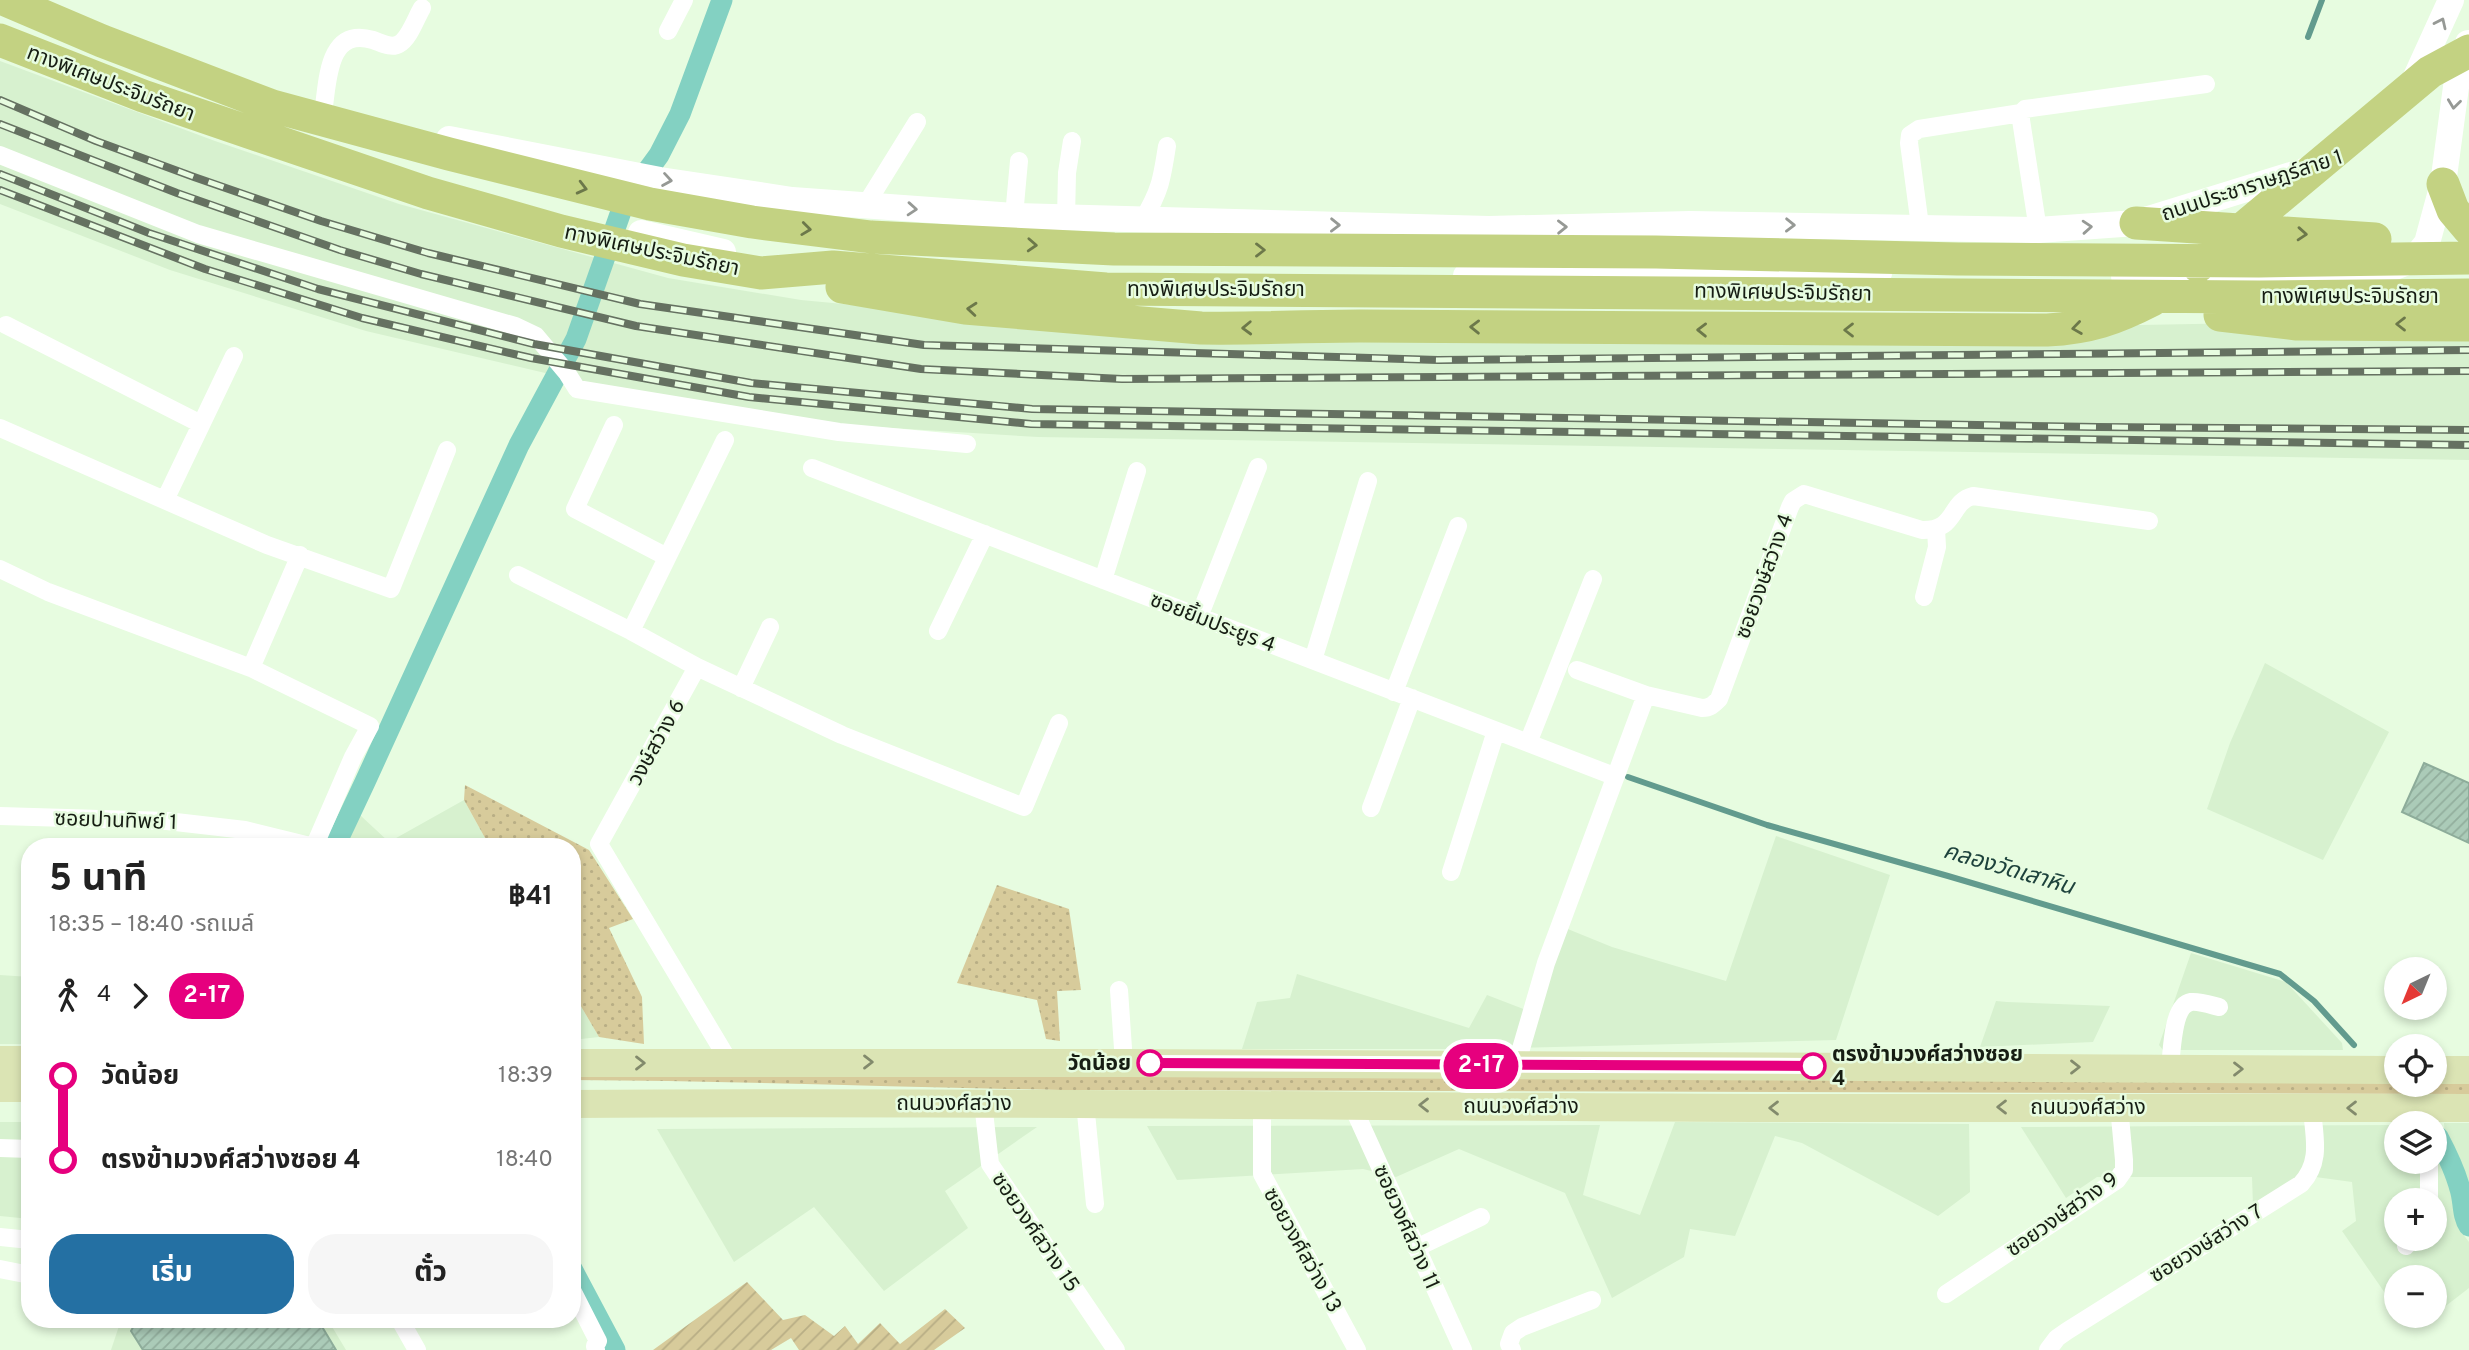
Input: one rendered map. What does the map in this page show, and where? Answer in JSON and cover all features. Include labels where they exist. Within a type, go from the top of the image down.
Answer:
[{"type":"highway","name":"ทางพิเศษประจิมรัถยา","points":[[6,0],[102,41],[272,106],[640,202],[751,222],[872,237],[1114,249],[1656,252],[1972,260],[2259,261],[2469,258]]},
{"type":"highway","name":"ทางพิเศษประจิมรัถยา","points":[[0,40],[143,96],[428,193],[561,231],[656,254],[761,273],[833,267],[1106,289],[2259,297],[2469,295]]},
{"type":"highway","points":[[761,273],[965,308],[1201,328],[2079,328],[2112,319],[2151,301],[2202,263],[2430,72],[2469,51]]},
{"type":"highway","points":[[2443,184],[2454,210],[2469,229]]},
{"type":"highway","points":[[2136,223],[2427,243],[2469,250]]},
{"type":"highway","points":[[1856,273],[2297,324],[2469,325]]},
{"type":"main road","name":"ถนนประชาราษฎร์สาย 1","points":[[33,0],[275,91],[391,127],[552,159],[792,200],[1014,216],[1142,221],[1489,229],[1690,224],[2038,230],[2136,223],[2343,158],[2387,121],[2415,82],[2451,0]]},
{"type":"main road","points":[[0,24],[100,67],[267,129],[422,177],[667,239],[776,264],[864,275],[1104,280],[1856,273],[2322,279],[2381,272],[2405,263],[2427,243],[2443,184],[2456,87],[2469,38]]},
{"type":"main road","points":[[0,1060],[21,1060]]},
{"type":"main road","name":"ถนนวงศ์สว่าง","points":[[581,1063],[2384,1070]]},
{"type":"main road","points":[[2447,1070],[2469,1070]]},
{"type":"main road","points":[[0,1088],[21,1088]]},
{"type":"main road","name":"ถนนวงศ์สว่าง","points":[[581,1104],[1085,1103],[1770,1108],[2119,1106],[2312,1109],[2384,1113]]},
{"type":"main road","points":[[0,1107],[21,1107]]},
{"type":"main road","name":"ถนนวงศ์สว่าง","points":[[2447,1112],[2469,1108]]},
{"type":"street","points":[[668,31],[684,0]]},
{"type":"street","points":[[324,106],[332,59],[339,47],[356,38],[370,39],[391,46],[399,44],[422,8]]},
{"type":"street","points":[[1920,226],[1910,135],[1919,128],[2021,113],[2025,109],[2206,84]]},
{"type":"street","points":[[2021,113],[2038,230]]},
{"type":"street","points":[[865,206],[917,122]]},
{"type":"street","points":[[1066,218],[1067,173],[1072,141]]},
{"type":"street","points":[[1142,221],[1162,183],[1167,146]]},
{"type":"street","points":[[0,155],[198,233],[515,327],[536,336],[577,389],[839,432],[967,444]]},
{"type":"street","points":[[1014,216],[1019,161]]},
{"type":"street","points":[[6,325],[201,424]]},
{"type":"street","points":[[165,500],[234,356]]},
{"type":"street","points":[[614,425],[575,509],[667,557]]},
{"type":"street","points":[[0,428],[267,545],[391,589],[447,450]]},
{"type":"street","points":[[631,631],[725,440]]},
{"type":"street","points":[[1199,617],[1258,467]]},
{"type":"street","name":"ซอยยิ้มประยูร 4","points":[[812,468],[1615,776]]},
{"type":"street","points":[[1103,580],[1137,471]]},
{"type":"street","points":[[1313,660],[1368,481]]},
{"type":"street","name":"ซอยวงษ์สว่าง 4","points":[[1577,670],[1646,695],[1708,708],[1719,699],[1790,507],[1798,497],[1804,494],[1922,530],[1936,529]]},
{"type":"street","points":[[1924,597],[1937,547],[1936,529],[1945,525],[1967,497],[2149,522]]},
{"type":"street","points":[[1394,692],[1458,526]]},
{"type":"street","points":[[938,631],[985,534]]},
{"type":"street","points":[[251,668],[300,555]]},
{"type":"street","points":[[0,569],[48,592],[251,668],[370,726],[353,757],[318,838]]},
{"type":"street","points":[[518,575],[697,667],[842,735],[1024,807],[1059,723]]},
{"type":"street","points":[[1528,743],[1593,579]]},
{"type":"street","points":[[741,688],[771,627]]},
{"type":"street","name":"วงษ์สว่าง 6","points":[[697,667],[599,844],[730,1063]]},
{"type":"street","points":[[1516,1066],[1546,963],[1646,695]]},
{"type":"street","points":[[1371,807],[1412,698]]},
{"type":"street","points":[[1451,872],[1496,731]]},
{"type":"street","name":"ซอยปานทิพย์ 1","points":[[0,816],[167,821],[245,831],[275,838]]},
{"type":"street","points":[[1119,990],[1124,1063]]},
{"type":"street","points":[[2170,1068],[2176,1020],[2182,1008],[2191,1002],[2219,1007]]},
{"type":"street","name":"ซอยวงศ์สว่าง 15","points":[[983,1103],[990,1164],[1116,1350]]},
{"type":"street","points":[[1085,1103],[1095,1204]]},
{"type":"street","name":"ซอยวงศ์สว่าง 13","points":[[1262,1104],[1262,1174],[1357,1350]]},
{"type":"street","name":"ซอยวงศ์สว่าง 11","points":[[1352,1105],[1463,1350]]},
{"type":"street","name":"ซอยวงษ์สว่าง 9","points":[[1947,1294],[2117,1180],[2124,1170],[2119,1106]]},
{"type":"street","name":"ซอยวงษ์สว่าง 7","points":[[2048,1350],[2057,1338],[2067,1331],[2301,1184],[2311,1173],[2315,1158],[2312,1109]]},
{"type":"street","points":[[0,1148],[21,1149]]},
{"type":"street","points":[[1416,1248],[1481,1217]]},
{"type":"street","points":[[0,1237],[21,1239]]},
{"type":"street","points":[[0,1269],[21,1273]]},
{"type":"street","points":[[1512,1350],[1509,1344],[1513,1333],[1522,1327],[1592,1300]]},
{"type":"street","points":[[581,1310],[597,1345]]},
{"type":"street","points":[[405,1328],[417,1350]]},
{"type":"shaded area","points":[[0,61],[215,141],[399,204],[668,278],[801,300],[1129,331],[1529,336],[2469,319],[2469,460],[1038,437],[842,425],[592,384],[366,331],[170,270],[0,204]]},
{"type":"shaded area","points":[[2265,663],[2389,732],[2323,860],[2207,809],[2230,743]]},
{"type":"shaded area","points":[[465,785],[566,838],[485,838],[464,800]]},
{"type":"shaded area","points":[[464,800],[485,838],[396,838]]},
{"type":"shaded area","points":[[346,802],[385,838],[327,838]]},
{"type":"shaded area","points":[[1776,836],[1890,875],[1836,1040],[1477,1049],[1242,1049],[1257,1002],[1290,998],[1297,974],[1469,1028],[1487,995],[1526,1010],[1553,923],[1612,947],[1726,981]]},
{"type":"shaded area","points":[[581,846],[589,850],[633,919],[609,928],[642,997],[644,1044],[599,1037],[581,1006]]},
{"type":"shaded area","points":[[997,885],[1069,909],[1081,990],[1057,991],[1060,1041],[1046,1039],[1037,1000],[957,983]]},
{"type":"shaded area","points":[[2191,953],[2286,982],[2342,1043],[2343,1050],[2163,1050],[2159,1045]]},
{"type":"shaded area","points":[[0,975],[21,976],[21,1044],[0,1044]]},
{"type":"shaded area","points":[[1996,1001],[2110,1006],[2093,1042],[1980,1047]]},
{"type":"shaded area","points":[[581,1006],[599,1037],[581,1039]]},
{"type":"shaded area","points":[[581,1075],[2384,1081],[2384,1094],[1060,1090],[581,1080]]},
{"type":"shaded area","points":[[2447,1081],[2469,1081],[2469,1094],[2447,1094]]},
{"type":"shaded area","points":[[0,1122],[21,1122],[21,1218],[0,1216]]},
{"type":"shaded area","points":[[1675,1122],[1969,1124],[1970,1192],[1938,1216],[1802,1143],[1775,1136],[1735,1236],[1690,1229],[1684,1257],[1612,1298],[1565,1193],[1459,1149],[1396,1177],[1363,1169],[1177,1180],[1147,1126],[1600,1125],[1583,1195],[1640,1215]]},
{"type":"shaded area","points":[[2447,1123],[2469,1123],[2469,1183],[2447,1142]]},
{"type":"shaded area","points":[[2384,1125],[2384,1174],[2447,1174],[2448,1168],[2462,1233],[2469,1242],[2469,1288],[2447,1305],[2447,1265],[2384,1265],[2384,1292],[2342,1231],[2356,1221],[2352,1182],[2301,1175],[2253,1206],[2252,1177],[2097,1177],[2066,1198],[2021,1127]]},
{"type":"shaded area","points":[[1037,1127],[945,1191],[968,1228],[884,1291],[814,1207],[734,1262],[657,1129]]},
{"type":"shaded area","points":[[747,1282],[783,1320],[805,1315],[834,1336],[845,1326],[858,1344],[880,1323],[900,1344],[945,1309],[965,1328],[934,1350],[799,1350],[791,1338],[771,1350],[653,1350]]},
{"type":"shaded area","points":[[118,1328],[333,1328],[346,1350],[111,1350]]},
{"type":"building","points":[[2424,763],[2469,783],[2469,843],[2402,812]]},
{"type":"building","points":[[133,1328],[323,1328],[336,1350],[143,1350],[131,1331]]},
{"type":"waterway","points":[[337,838],[519,445],[576,339],[624,203],[659,155],[680,114],[722,0]]},
{"type":"waterway","points":[[2308,37],[2322,0]]},
{"type":"waterway","name":"คลองวัดเสาหิน","points":[[1628,777],[1767,825],[2280,974],[2314,1001],[2354,1045]]},
{"type":"waterway","name":"คลองวัดเสาหิน","points":[[2447,1154],[2456,1175],[2469,1226]]},
{"type":"waterway","points":[[581,1286],[615,1350]]},
{"type":"railway","points":[[0,100],[96,141],[194,177],[321,221],[428,253],[640,304],[924,345],[1438,360],[2469,350]]},
{"type":"railway","points":[[0,124],[177,193],[340,250],[421,274],[636,326],[921,369],[1122,379],[2469,371]]},
{"type":"railway","points":[[0,174],[149,233],[318,289],[534,344],[751,383],[1032,409],[2097,427],[2469,430]]},
{"type":"railway","points":[[0,190],[205,269],[362,318],[531,358],[749,397],[1031,424],[2469,445]]},
{"type":"bus line","name":"2-17","points":[[1150,1063],[1813,1066]]},
{"type":"place","name":"วัดน้อย","points":[[1150,1063]]},
{"type":"place","name":"ตรงข้ามวงศ์สว่างซอย 4","points":[[1813,1066]]}]
